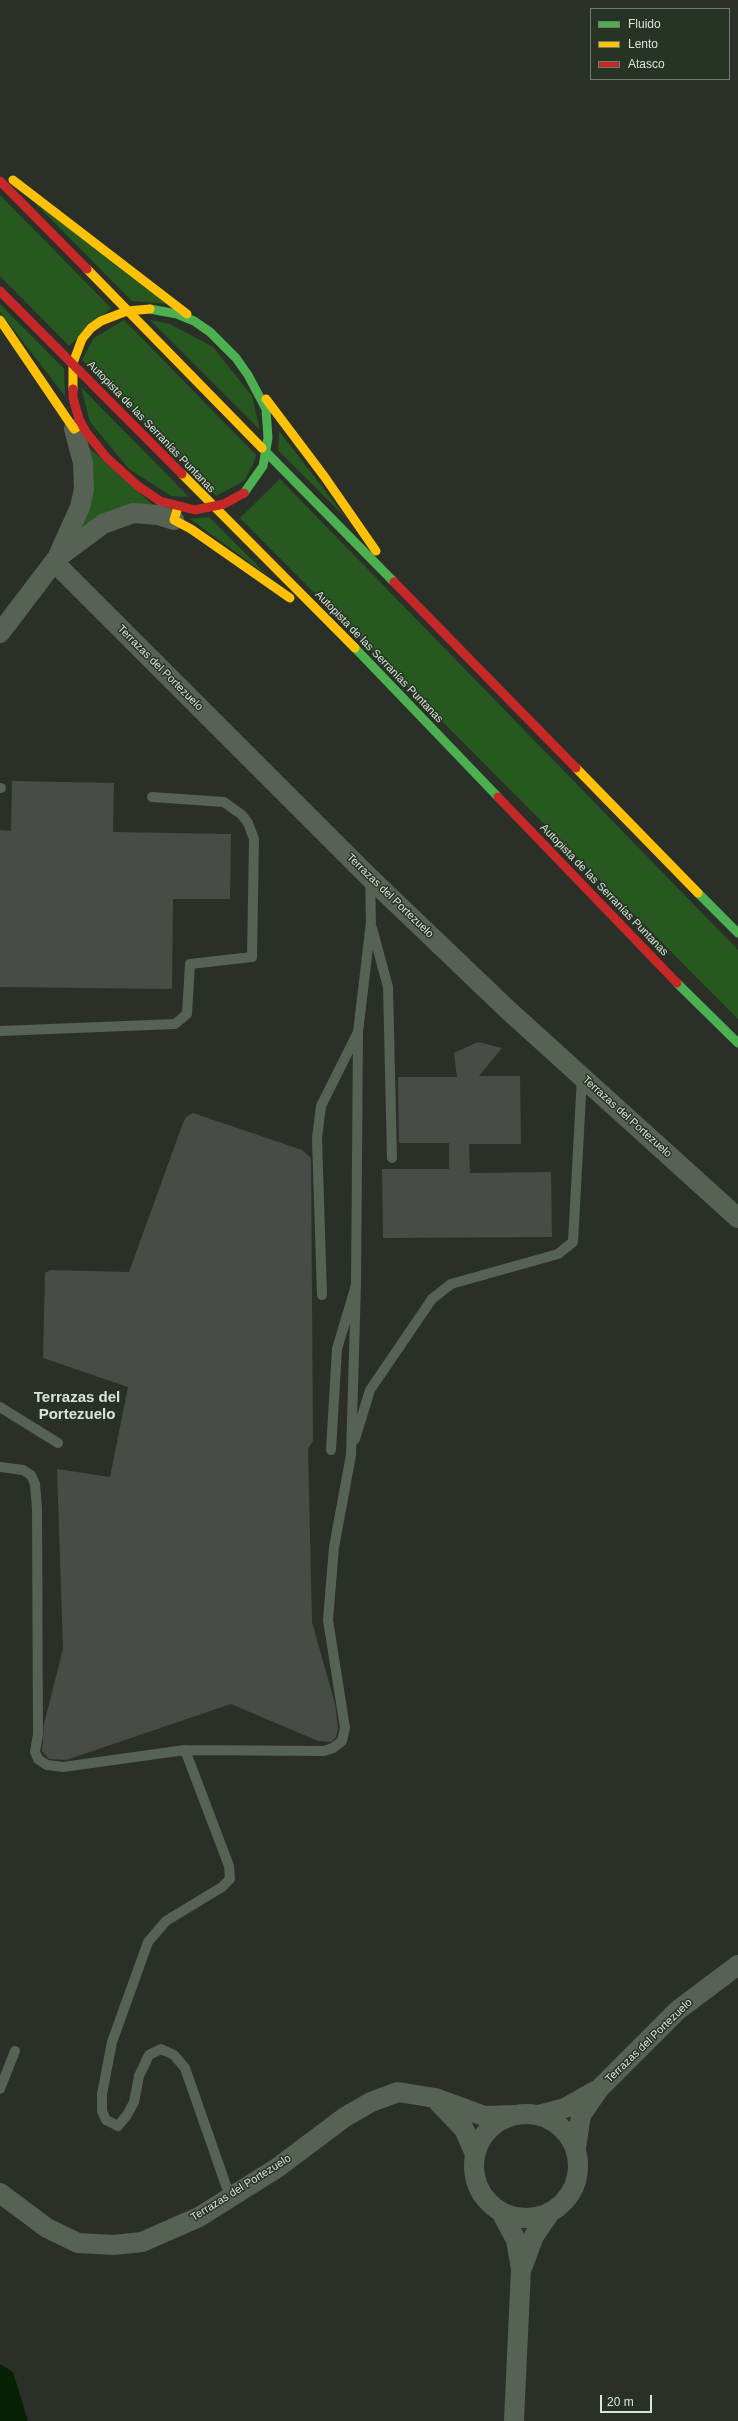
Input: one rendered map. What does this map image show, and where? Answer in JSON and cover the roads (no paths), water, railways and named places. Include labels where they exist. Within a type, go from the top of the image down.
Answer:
[{"type":"highway","points":[[0,170],[72,224],[210,332],[236,358],[324,476],[410,599]]},
{"type":"highway","points":[[0,181],[738,933]]},
{"type":"highway","name":"Autopista de las Serranías Puntanas","points":[[0,291],[213,507],[346,639],[708,1016],[738,1043]]},
{"type":"highway","points":[[78,427],[73,398],[73,364],[77,350],[91,328],[101,321],[127,311],[150,309],[177,314],[194,321],[210,332]]},
{"type":"highway","points":[[0,320],[78,427],[116,468],[346,639]]},
{"type":"highway","points":[[176,514],[224,504],[245,493],[258,476],[267,454],[268,423],[266,409],[248,374]]},
{"type":"street","points":[[0,633],[55,560],[80,507],[84,489],[83,463],[78,427]]},
{"type":"street","points":[[55,560],[103,524],[122,515],[176,514]]},
{"type":"street","name":"Terrazas del Portezuelo","points":[[55,560],[370,878],[508,1010],[738,1218]]},
{"type":"street","name":"Terrazas del Portezuelo","points":[[576,2148],[581,2115],[599,2089],[678,2010],[738,1965]]},
{"type":"street","name":"Terrazas del Portezuelo","points":[[0,2193],[47,2228],[78,2243],[114,2245],[142,2242],[199,2217],[276,2168],[345,2117],[371,2102],[398,2092],[435,2098],[484,2116],[539,2115],[565,2108],[599,2089]]},
{"type":"street","name":"Terrazas del Portezuelo","points":[[435,2098],[464,2129],[475,2154]]},
{"type":"street","name":"Terrazas del Portezuelo","points":[[515,2115],[501,2120],[489,2128],[480,2140],[475,2154],[474,2171],[478,2187],[487,2201],[500,2212],[516,2218],[527,2218],[549,2214]]},
{"type":"street","name":"Terrazas del Portezuelo","points":[[521,2269],[534,2236],[549,2214],[562,2205],[572,2193],[577,2178],[579,2163],[576,2148],[567,2133],[555,2122],[539,2115]]},
{"type":"street","name":"Terrazas del Portezuelo","points":[[500,2212],[516,2240],[521,2269],[514,2421]]},
{"type":"lane","points":[[0,1031],[175,1024],[187,1014],[190,964],[252,957],[254,839],[248,823],[237,810],[224,802],[152,797]]},
{"type":"lane","points":[[351,1455],[356,1285],[358,1032],[371,922],[370,878]]},
{"type":"lane","points":[[371,922],[388,987],[392,1158]]},
{"type":"lane","points":[[322,1295],[317,1138],[321,1106],[358,1032]]},
{"type":"lane","points":[[0,1467],[23,1470],[31,1475],[35,1484],[37,1517],[38,1734],[35,1752],[38,1759],[47,1765],[63,1767],[185,1750],[324,1751],[334,1748],[342,1741],[345,1728],[328,1620],[334,1547],[351,1455],[370,1390],[432,1299],[451,1284],[558,1254],[573,1242],[582,1076]]},
{"type":"lane","points":[[331,1450],[337,1348],[356,1285]]},
{"type":"lane","points":[[0,1407],[58,1443]]},
{"type":"lane","points":[[185,1750],[229,1866],[230,1879],[222,1887],[166,1921],[148,1942],[112,2042],[102,2094],[102,2111],[106,2120],[118,2126],[127,2115],[134,2102],[139,2076],[149,2055],[161,2049],[174,2055],[185,2068],[230,2197]]},
{"type":"lane","points":[[0,2088],[15,2051]]},
{"type":"district","name":"Terrazas del Portezuelo","points":[[77,1406]]}]
